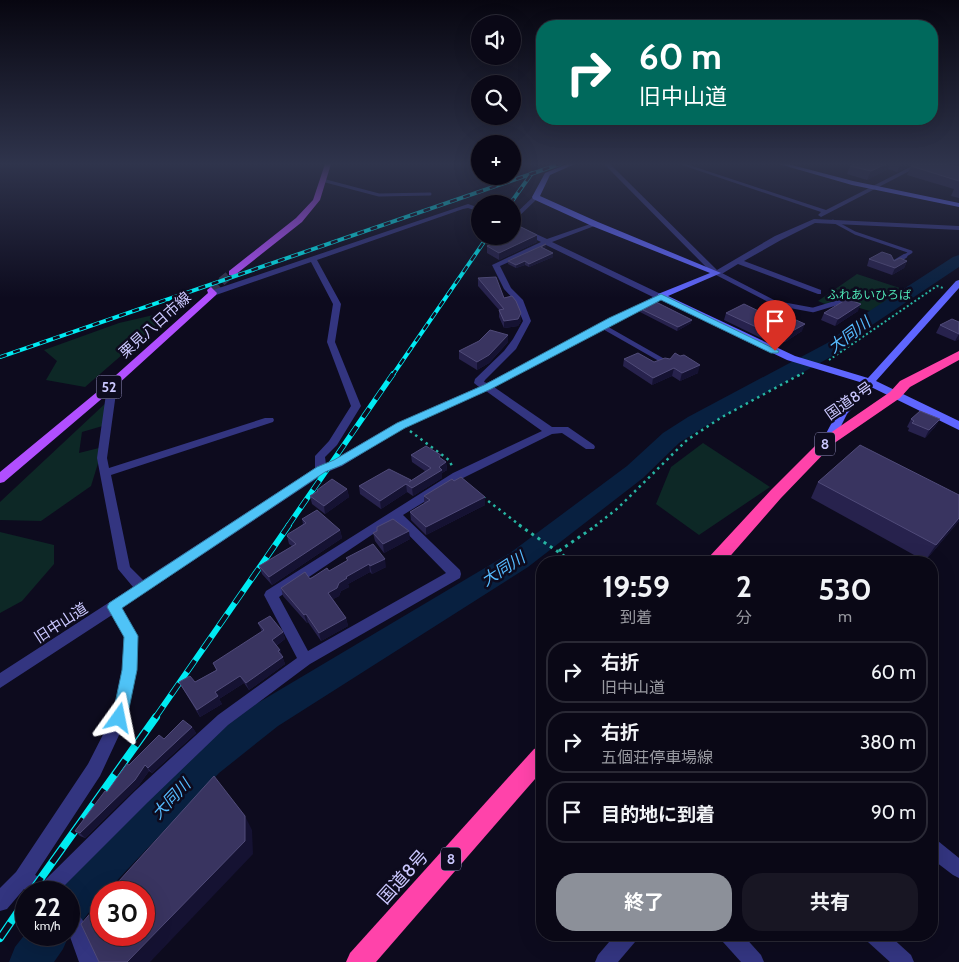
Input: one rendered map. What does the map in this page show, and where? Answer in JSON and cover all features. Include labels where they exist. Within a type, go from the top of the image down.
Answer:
[{"type":"highway","name":"国道8号","points":[[720,556],[776,494],[828,441],[895,395],[905,384],[959,355]]},
{"type":"highway","name":"国道8号","points":[[359,962],[536,763]]},
{"type":"main road","points":[[232,273],[299,220],[308,209]]},
{"type":"main road","name":"栗見八日市線","points":[[0,479],[106,389],[212,292]]},
{"type":"street","points":[[212,292],[459,209]]},
{"type":"street","points":[[562,209],[717,273]]},
{"type":"street","points":[[651,209],[717,273]]},
{"type":"street","points":[[817,209],[826,212]]},
{"type":"street","points":[[521,230],[655,296],[661,296],[717,273],[814,221],[832,209]]},
{"type":"street","points":[[814,221],[959,228]]},
{"type":"street","points":[[550,431],[479,383],[480,379],[509,353],[520,338],[528,321],[519,300],[508,288],[496,264],[546,242],[595,224]]},
{"type":"street","points":[[313,259],[337,304],[332,342],[356,406],[333,443],[320,456],[321,470]]},
{"type":"street","points":[[737,261],[818,292]]},
{"type":"street","points":[[828,441],[842,413],[959,283]]},
{"type":"street","points":[[661,296],[791,358],[870,382],[959,426]]},
{"type":"street","name":"旧中山道","points":[[0,681],[321,470],[338,463],[401,425],[487,387],[661,296]]},
{"type":"street","points":[[106,389],[111,393],[102,458],[124,569],[141,587]]},
{"type":"street","points":[[105,473],[269,420]]},
{"type":"street","points":[[305,660],[271,595],[457,476],[550,431],[564,429],[590,447]]},
{"type":"street","points":[[59,881],[141,797],[223,720],[305,660],[455,574],[395,514]]},
{"type":"street","points":[[0,902],[22,878],[94,770],[119,718],[129,670],[131,636],[114,607]]},
{"type":"street","points":[[938,852],[959,869]]},
{"type":"street","points":[[22,878],[28,881]]},
{"type":"street","points":[[80,940],[89,962]]},
{"type":"street","points":[[605,962],[623,941]]},
{"type":"street","points":[[735,941],[754,962]]},
{"type":"street","points":[[882,941],[904,962]]},
{"type":"lane","points":[[833,222],[855,233],[911,252],[892,264]]},
{"type":"lane","points":[[717,273],[775,303],[813,310],[843,300]]},
{"type":"lane","points":[[602,326],[667,363]]},
{"type":"path","points":[[558,550],[591,530],[618,508],[686,440],[815,366],[823,365],[937,286],[952,291]]},
{"type":"path","points":[[531,534],[566,556]]},
{"type":"green space","name":"ふれあいひろば","points":[[857,274],[906,290],[873,312],[846,304],[825,304],[818,301]]},
{"type":"green space","points":[[162,313],[169,314],[85,387],[46,380],[57,361],[44,350],[119,323]]},
{"type":"green space","points":[[108,401],[106,425],[82,432],[79,453],[103,447],[91,486],[41,521],[0,520],[0,502]]},
{"type":"green space","points":[[703,443],[770,487],[699,535],[656,504],[671,467]]},
{"type":"green space","points":[[0,532],[54,545],[54,564],[22,601],[0,613]]},
{"type":"building","points":[[521,227],[537,235],[521,243]]},
{"type":"building","points":[[546,244],[541,247],[553,253],[529,264],[525,261],[516,265],[508,261]]},
{"type":"building","points":[[489,245],[516,245],[499,253],[487,246]]},
{"type":"building","points":[[882,252],[891,255],[894,261],[900,258],[907,261],[895,268],[869,259]]},
{"type":"building","points":[[496,277],[504,298],[512,296],[516,301],[521,313],[518,319],[504,321],[499,310],[504,309],[478,278]]},
{"type":"building","points":[[847,299],[861,304],[838,319],[824,313]]},
{"type":"building","points":[[656,302],[692,320],[678,327],[641,309]]},
{"type":"building","points":[[744,304],[769,316],[778,312],[805,324],[787,334],[775,328],[767,332],[726,313]]},
{"type":"building","points":[[952,319],[959,322],[959,334],[940,325]]},
{"type":"building","points":[[490,330],[508,335],[489,355],[477,362],[459,351],[479,341]]},
{"type":"building","points":[[638,353],[654,362],[665,358],[670,359],[675,353],[680,356],[684,355],[700,365],[682,373],[674,368],[653,378],[624,359]]},
{"type":"building","points":[[920,411],[940,419],[929,430],[912,423],[914,421],[911,419]]},
{"type":"building","points":[[860,445],[959,495],[959,518],[936,545],[818,482]]},
{"type":"building","points":[[426,446],[441,455],[439,457],[446,462],[439,467],[442,470],[412,488],[406,484],[380,501],[359,486],[389,469],[411,480],[409,482],[431,468],[411,455]]},
{"type":"building","points":[[461,477],[485,497],[426,527],[410,512],[430,500],[424,496],[452,479],[454,481]]},
{"type":"building","points":[[332,479],[347,489],[324,506],[310,496]]},
{"type":"building","points":[[317,510],[340,530],[269,577],[259,566],[296,544],[287,536],[288,534],[306,523],[302,519]]},
{"type":"building","points":[[393,519],[409,531],[383,544],[373,533],[377,531],[377,527]]},
{"type":"building","points":[[373,544],[385,559],[370,566],[369,564],[346,577],[339,583],[337,588],[328,593],[346,618],[319,633],[306,614],[304,615],[281,588],[305,572],[310,579],[327,568],[329,571],[348,560],[346,558]]},
{"type":"building","points":[[270,616],[283,632],[272,640],[283,657],[246,683],[240,676],[215,692],[218,696],[197,710],[179,682],[190,676],[195,682],[217,670],[213,663],[264,630],[258,623]]},
{"type":"building","points":[[183,720],[192,727],[148,768],[145,765],[135,780],[80,833],[75,831],[127,764],[129,765],[159,735],[164,739]]},
{"type":"building","points":[[214,776],[245,816],[245,841],[155,933],[155,881],[119,881]]},
{"type":"building","points":[[90,914],[90,943],[81,924]]},
{"type":"building","points":[[91,946],[143,946],[127,962],[99,962]]},
{"type":"waterway","name":"大同川","points":[[80,892],[207,761],[267,715],[519,560],[635,472],[671,438],[696,422],[838,345],[860,325],[959,260]]},
{"type":"waterway","name":"大同川","points":[[30,962],[41,946]]},
{"type":"tunnel","points":[[211,290],[232,273]]},
{"type":"railway","points":[[0,357],[430,209]]},
{"type":"railway","points":[[392,376],[482,245]]},
{"type":"railway","points":[[288,526],[393,374]]},
{"type":"railway","points":[[155,718],[289,525]]},
{"type":"railway","points":[[39,881],[156,717]]},
{"type":"railway","points":[[0,938],[15,916]]},
{"type":"route","points":[[119,718],[129,670],[131,636],[114,607],[141,587],[321,470],[338,463],[401,425],[487,387],[661,296],[775,351]]}]
